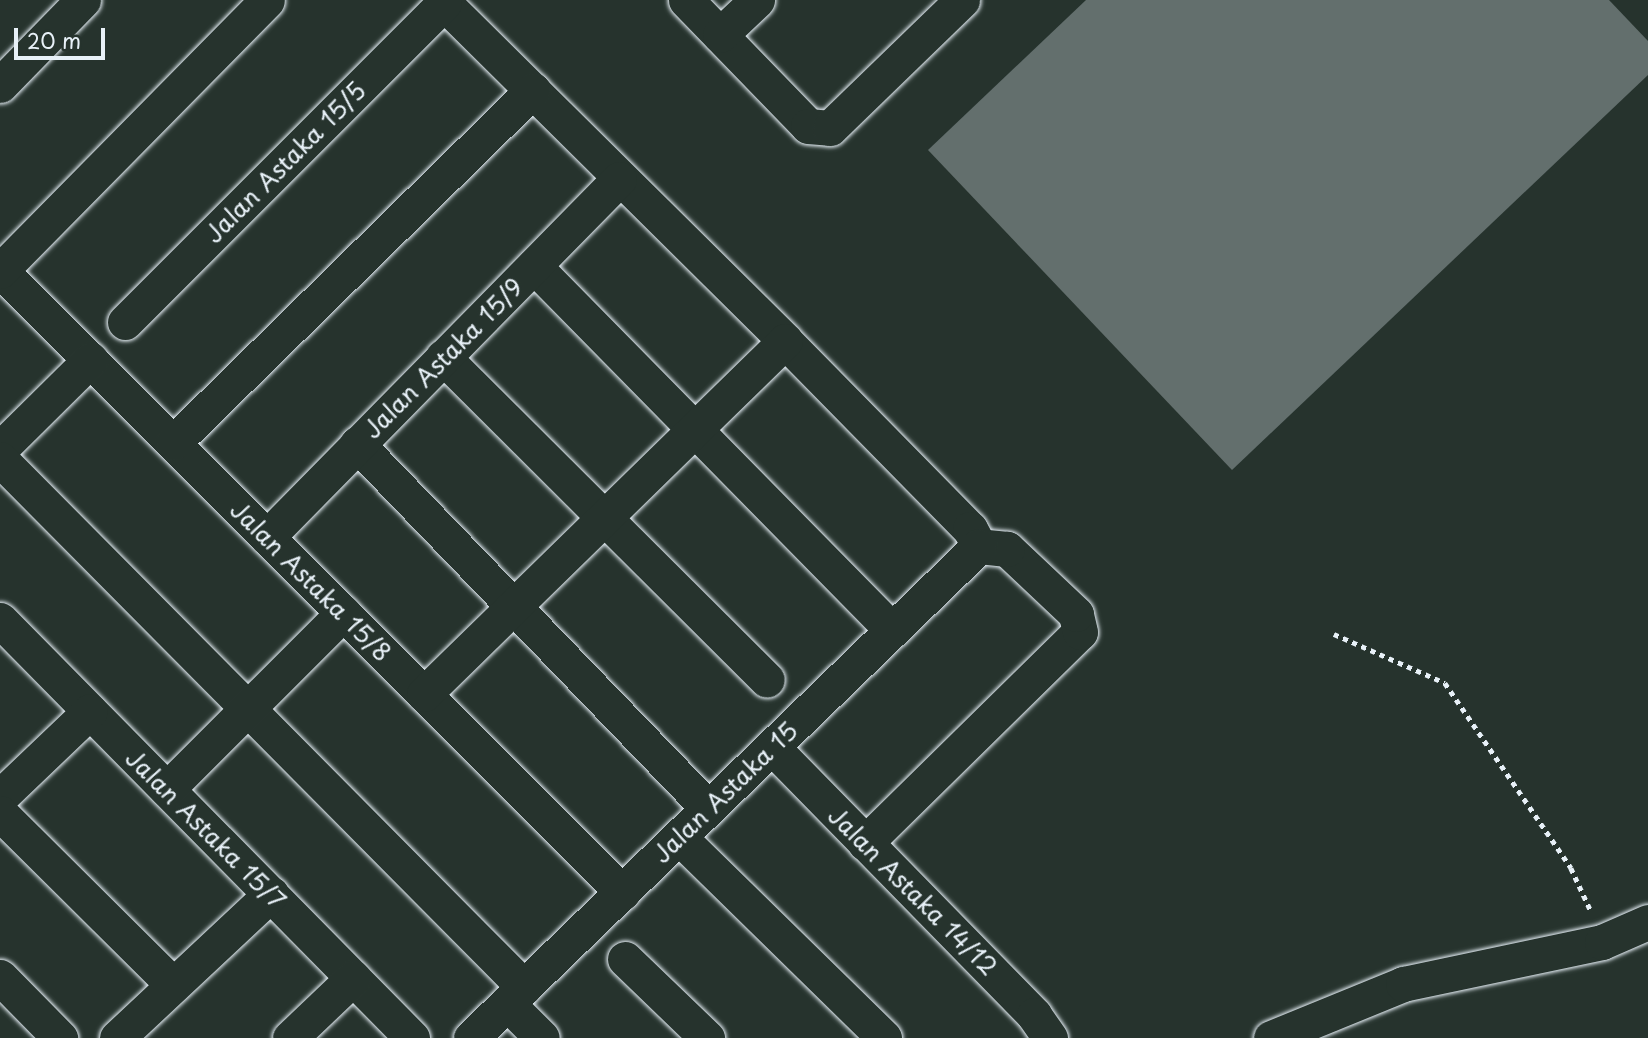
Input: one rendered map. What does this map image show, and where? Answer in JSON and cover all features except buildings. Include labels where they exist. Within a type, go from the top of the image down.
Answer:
[{"type":"street","points":[[0,270],[267,0]]},
{"type":"street","points":[[686,0],[808,126],[830,128],[962,0]]},
{"type":"street","points":[[720,35],[757,0]]},
{"type":"street","points":[[442,2],[785,341],[970,529],[979,546],[1007,549],[1076,614],[1080,632],[865,844]]},
{"type":"street","name":"Jalan Astaka 15/5","points":[[125,321],[442,2]]},
{"type":"street","points":[[0,85],[65,6]]},
{"type":"street","points":[[173,443],[533,90]]},
{"type":"street","name":"Jalan Astaka 15/9","points":[[267,537],[619,179]]},
{"type":"street","points":[[534,266],[892,630]]},
{"type":"street","name":"Jalan Astaka 15/8","points":[[0,270],[622,892]]},
{"type":"street","points":[[424,694],[693,427],[785,341]]},
{"type":"street","points":[[443,357],[767,680]]},
{"type":"street","points":[[0,449],[90,360]]},
{"type":"street","points":[[358,444],[708,808]]},
{"type":"street","points":[[0,458],[248,708],[516,995],[542,1038]]},
{"type":"street","name":"Jalan Astaka 15","points":[[471,1038],[979,546]]},
{"type":"street","points":[[167,789],[343,614]]},
{"type":"street","name":"Jalan Astaka 15/7","points":[[0,620],[412,1038]]},
{"type":"street","points":[[0,797],[90,711]]},
{"type":"street","name":"Jalan Astaka 14/12","points":[[772,747],[1051,1037]]},
{"type":"street","points":[[0,813],[173,985]]},
{"type":"street","points":[[679,837],[884,1038]]},
{"type":"street","points":[[117,1038],[271,894]]},
{"type":"street","points":[[1271,1038],[1403,984],[1602,942],[1648,922]]},
{"type":"street","points":[[1602,942],[1648,946]]},
{"type":"street","points":[[625,960],[707,1038]]},
{"type":"street","points":[[0,978],[60,1038]]},
{"type":"street","points":[[290,1038],[353,978]]},
{"type":"path","points":[[1334,634],[1445,682],[1583,888],[1602,942]]},
{"type":"shaded area","points":[[1086,0],[1609,0],[1648,41],[1648,75],[1232,470],[928,150]]}]
